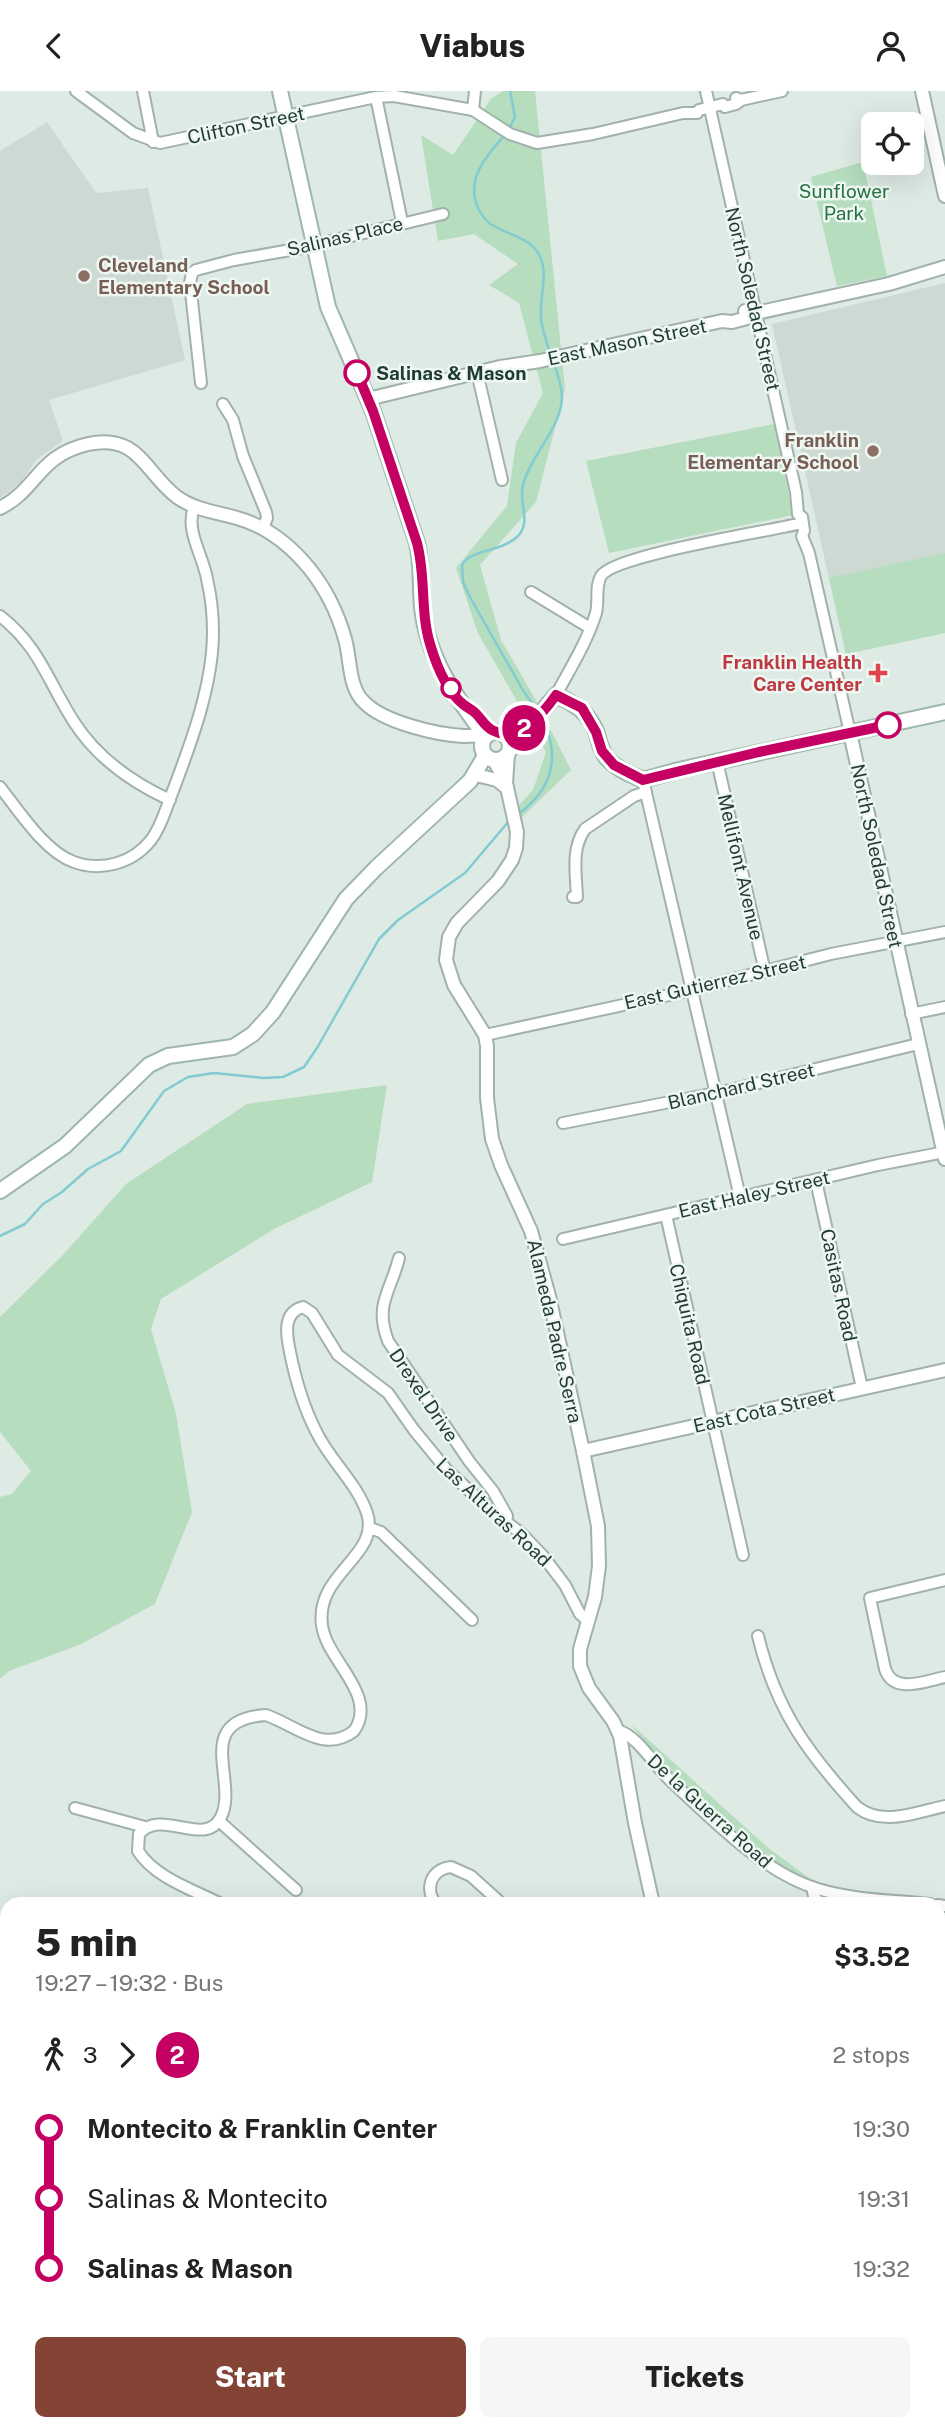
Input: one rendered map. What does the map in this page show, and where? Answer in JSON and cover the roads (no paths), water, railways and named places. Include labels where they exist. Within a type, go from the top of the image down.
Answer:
[{"type":"main road","points":[[280,91],[332,318],[368,399],[421,559],[422,607],[430,644],[446,681],[473,722],[494,747]]},
{"type":"main road","points":[[0,1191],[65,1146],[149,1065],[177,1054],[238,1045],[248,1038],[273,1012],[316,943],[355,889],[475,779],[494,747],[528,726],[556,695],[582,708],[596,732],[602,751],[614,765],[644,786],[717,761],[945,712]]},
{"type":"main road","points":[[464,705],[473,711],[494,747]]},
{"type":"street","points":[[76,91],[117,124],[153,142]]},
{"type":"street","points":[[143,91],[153,142]]},
{"type":"street","points":[[475,91],[472,110],[520,139],[537,143],[683,113],[695,107],[723,104],[723,100],[741,100],[782,91]]},
{"type":"street","name":"North Soledad Street","points":[[706,91],[704,108],[796,492],[800,496],[803,524],[812,547],[809,553],[944,1154]]},
{"type":"street","points":[[922,91],[945,195]]},
{"type":"street","name":"Clifton Street","points":[[153,142],[165,142],[376,97],[394,96],[472,110]]},
{"type":"street","points":[[376,97],[402,222]]},
{"type":"street","name":"Salinas Place","points":[[201,383],[190,283],[196,270],[443,213]]},
{"type":"street","name":"East Mason Street","points":[[368,399],[477,372],[722,321],[746,311],[753,313],[925,275],[945,267]]},
{"type":"street","name":"East Mason Street","points":[[925,275],[945,275]]},
{"type":"street","points":[[477,372],[502,480]]},
{"type":"street","points":[[223,404],[233,419],[243,456],[266,512],[263,528]]},
{"type":"street","points":[[0,508],[17,496],[43,467],[59,455],[77,447],[106,443],[121,445],[135,452],[170,491],[194,507],[263,528],[299,557],[326,593],[343,633],[354,687],[361,700],[388,719],[464,736],[494,747]]},
{"type":"street","points":[[0,787],[56,852],[75,863],[107,866],[123,861],[140,851],[156,834],[195,729],[212,654],[208,579],[191,527],[194,507]]},
{"type":"street","points":[[556,695],[590,628],[597,609],[599,580],[611,566],[683,548],[803,524]]},
{"type":"street","points":[[531,592],[590,628]]},
{"type":"street","points":[[0,616],[32,647],[74,722],[93,747],[123,774],[170,800]]},
{"type":"street","points":[[464,736],[473,722]]},
{"type":"street","name":"Alameda Padre Serra","points":[[494,747],[507,785],[517,832],[515,853],[498,881],[461,918],[449,937],[446,953],[450,977],[485,1035],[487,1098],[492,1139],[535,1245],[583,1451],[598,1526],[599,1566],[595,1597],[580,1649],[580,1666],[589,1688],[619,1731],[637,1835],[651,1897]]},
{"type":"street","name":"Mellifont Avenue","points":[[717,761],[765,972]]},
{"type":"street","points":[[475,779],[497,780],[507,785]]},
{"type":"street","points":[[573,897],[578,897],[575,854],[585,828],[634,796],[644,786]]},
{"type":"street","points":[[644,786],[740,1197]]},
{"type":"street","name":"East Gutierrez Street","points":[[485,1035],[693,989],[831,954],[945,932]]},
{"type":"street","points":[[911,1014],[945,1007]]},
{"type":"street","name":"Blanchard Street","points":[[563,1123],[716,1092],[918,1044]]},
{"type":"street","name":"East Haley Street","points":[[563,1239],[878,1165],[944,1154]]},
{"type":"street","name":"Casitas Road","points":[[816,1181],[862,1388]]},
{"type":"street","name":"Chiquita Road","points":[[666,1215],[743,1555]]},
{"type":"street","name":"Drexel Drive","points":[[400,1258],[383,1303],[383,1323],[388,1341],[469,1461],[493,1491],[507,1516],[506,1521]]},
{"type":"street","name":"Las Alturas Road","points":[[370,1528],[365,1508],[319,1437],[300,1397],[287,1331],[292,1313],[299,1308],[308,1309],[312,1313],[338,1355],[388,1393],[446,1469],[522,1534],[549,1562],[580,1614],[588,1621]]},
{"type":"street","name":"East Cota Street","points":[[583,1451],[945,1370]]},
{"type":"street","points":[[75,1808],[145,1827],[160,1823],[205,1829],[219,1821],[223,1812],[225,1801],[222,1746],[230,1730],[238,1723],[266,1715],[331,1742],[346,1737],[357,1727],[360,1703],[326,1641],[322,1627],[322,1608],[328,1590],[363,1546],[370,1528],[381,1532],[472,1620]]},
{"type":"street","points":[[945,1580],[870,1598],[884,1669],[890,1678],[904,1685],[945,1677]]},
{"type":"street","points":[[758,1636],[772,1686],[794,1728],[853,1803],[868,1814],[881,1818],[945,1805]]},
{"type":"street","name":"De la Guerra Road","points":[[619,1731],[631,1736],[662,1773],[761,1860],[788,1877],[812,1887],[867,1897]]},
{"type":"street","points":[[219,1821],[296,1890]]},
{"type":"street","points":[[145,1827],[139,1834],[137,1844],[141,1856],[189,1889],[206,1897]]},
{"type":"street","points":[[431,1897],[430,1882],[440,1870],[451,1867],[471,1876],[494,1897]]},
{"type":"street","points":[[812,1887],[815,1897]]},
{"type":"waterway","points":[[509,129],[515,117],[510,91]]},
{"type":"waterway","points":[[505,135],[479,169],[474,189],[475,199],[487,221],[533,246],[541,259],[544,273],[541,318],[551,355]]},
{"type":"waterway","points":[[538,711],[524,692],[471,599],[463,582],[462,565],[472,556],[511,541],[522,530],[523,485],[561,408],[561,388],[553,361]]},
{"type":"waterway","points":[[521,812],[540,792],[550,770],[551,746],[543,720]]},
{"type":"waterway","points":[[0,1236],[25,1224],[43,1204],[62,1192],[88,1169],[121,1151],[164,1091],[188,1077],[214,1073],[263,1078],[283,1077],[304,1067],[379,939],[398,920],[465,873],[509,821]]},
{"type":"place","name":"Cleveland Elementary School","points":[[84,276]]},
{"type":"place","name":"Salinas & Mason","points":[[357,373]]},
{"type":"place","name":"Franklin Elementary School","points":[[873,451]]},
{"type":"place","name":"Franklin Health Care Center","points":[[878,673]]},
{"type":"park label","name":"Sunflower Park","points":[[844,202]]}]
